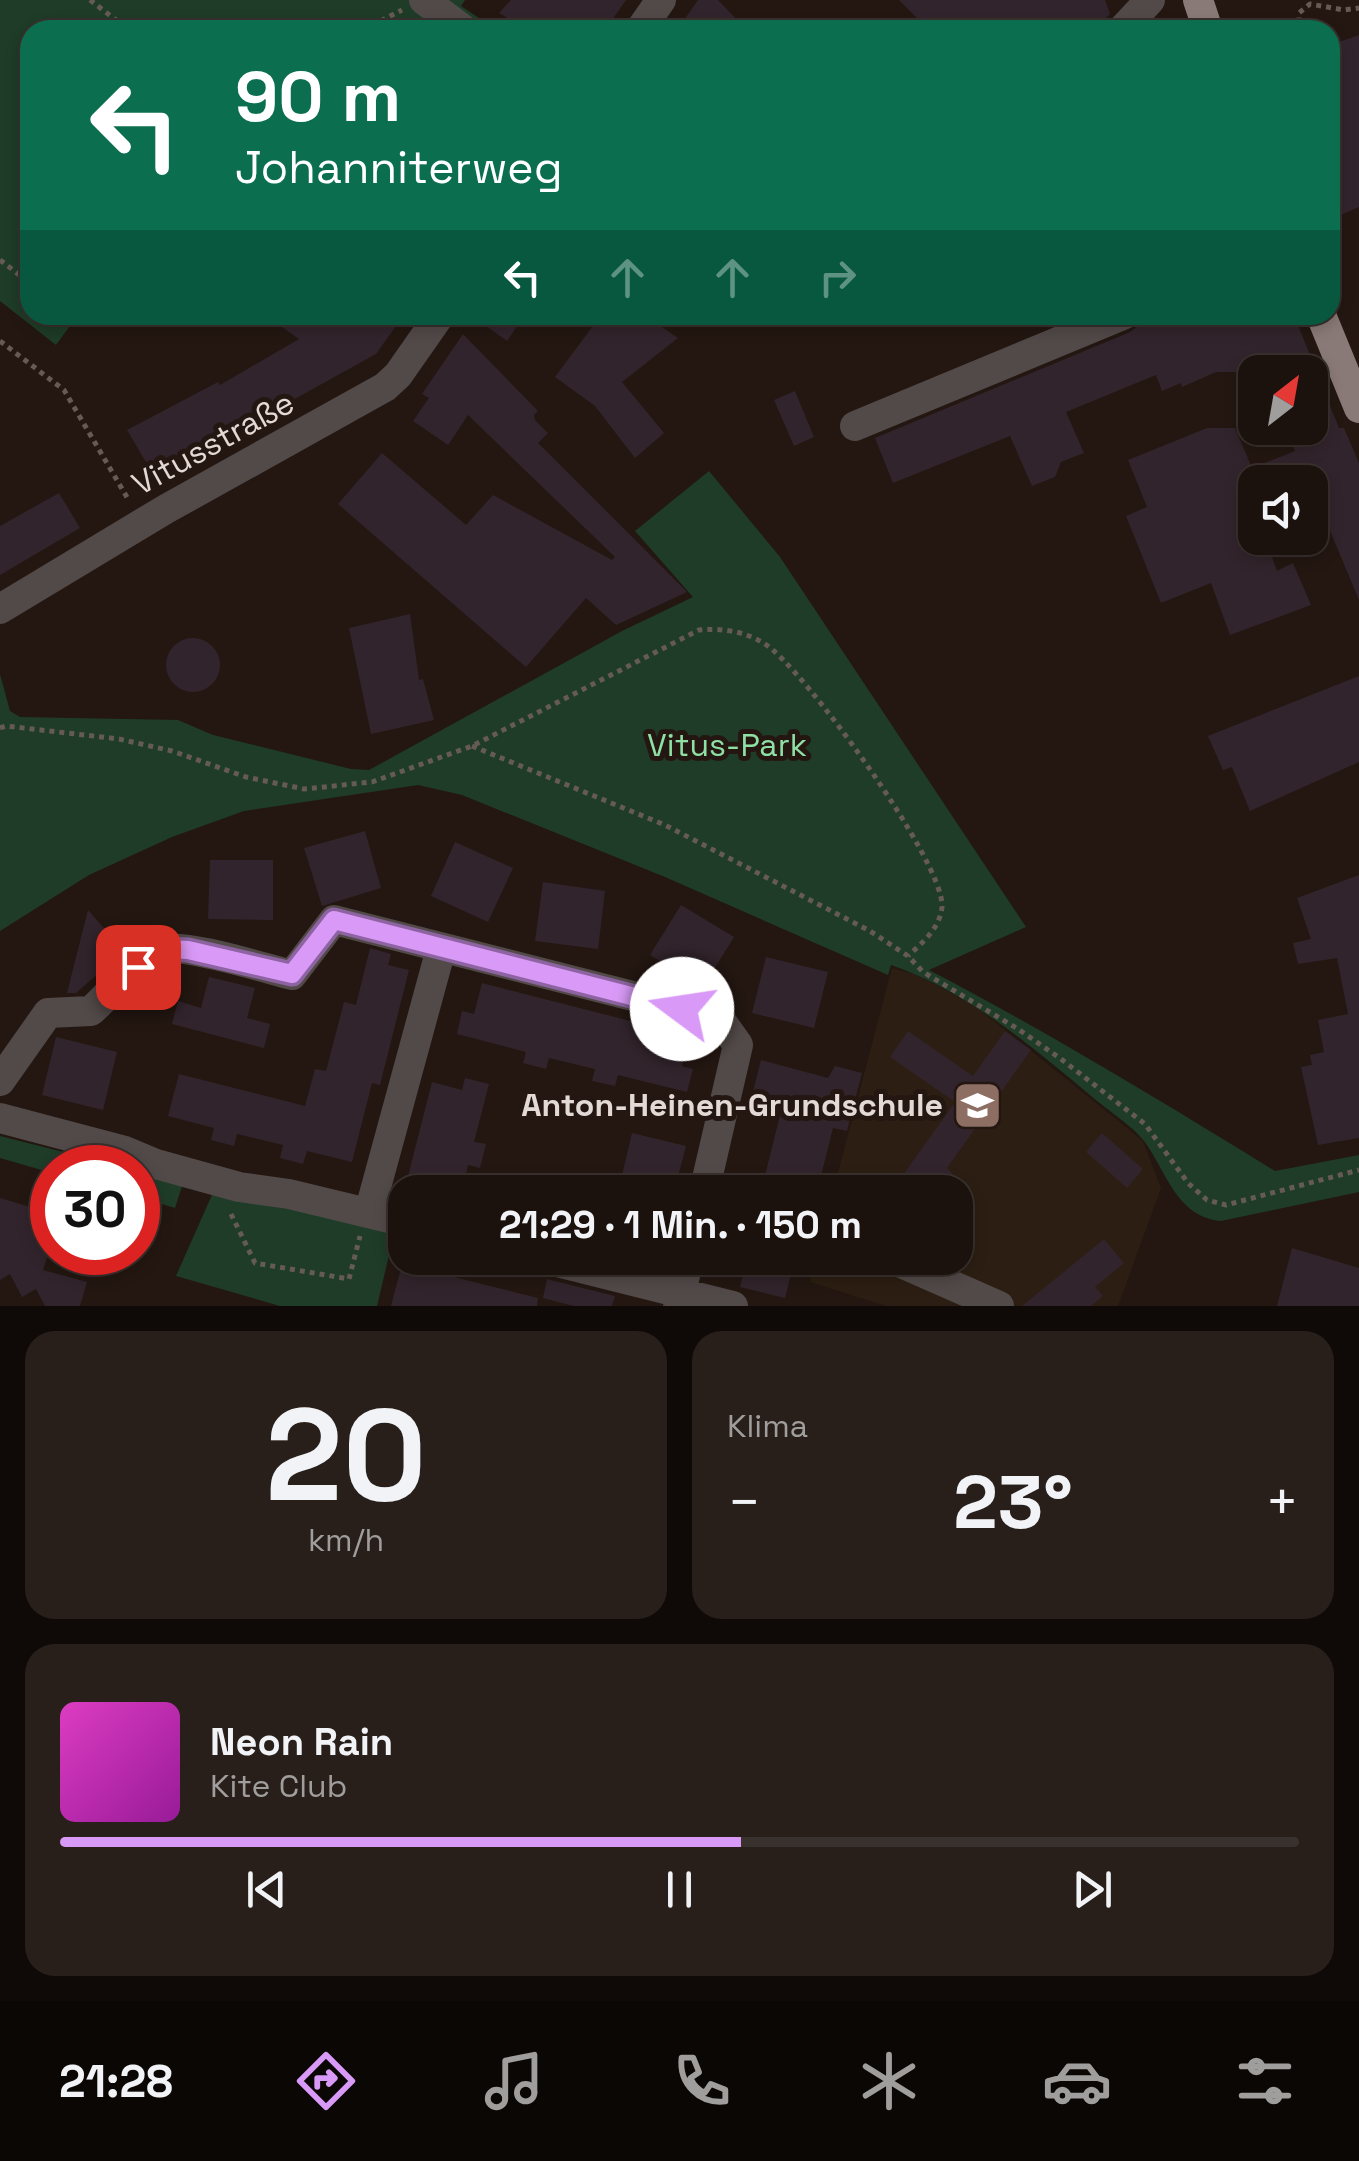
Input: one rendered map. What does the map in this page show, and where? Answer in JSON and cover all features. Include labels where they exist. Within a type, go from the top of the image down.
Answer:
[{"type":"main road","points":[[1326,325],[1359,408]]},
{"type":"street","points":[[1131,20],[1150,0]]},
{"type":"street","points":[[417,2],[447,20]]},
{"type":"street","name":"Vitusstraße","points":[[0,609],[142,523],[384,387],[398,375],[433,325]]},
{"type":"street","points":[[855,426],[1099,325]]},
{"type":"street","points":[[0,1081],[48,1013],[92,1012],[138,967],[164,949],[188,950],[292,974],[334,920],[719,1018],[738,1044],[708,1175]]},
{"type":"street","points":[[367,1212],[441,949]]},
{"type":"street","points":[[0,1118],[239,1187],[289,1194],[388,1218]]},
{"type":"street","points":[[598,1275],[680,1300],[733,1306]]},
{"type":"street","points":[[680,1300],[686,1275]]},
{"type":"street","points":[[929,1275],[999,1306]]},
{"type":"path","points":[[90,0],[116,20]]},
{"type":"path","points":[[382,20],[417,2]]},
{"type":"path","points":[[1299,20],[1299,12],[1310,4],[1344,10],[1359,8]]},
{"type":"path","points":[[0,260],[20,275]]},
{"type":"path","points":[[0,341],[64,390],[142,523]]},
{"type":"path","points":[[0,728],[119,739],[172,751],[246,777],[304,789],[372,782],[472,746],[699,630],[730,631],[766,644],[837,722],[938,886],[942,905],[938,921],[932,933],[908,956]]},
{"type":"path","points":[[472,746],[665,824],[854,922],[908,956],[924,972],[1018,1028],[1144,1124],[1188,1183],[1207,1200],[1226,1205],[1359,1170]]},
{"type":"path","points":[[239,1187],[231,1215],[255,1262],[350,1279],[367,1212]]},
{"type":"shaded area","name":"Anton-Heinen-Grundschule","points":[[892,968],[917,975],[974,1005],[1143,1141],[1161,1188],[1118,1306],[886,1306],[810,1282],[812,1275],[973,1275],[973,1175],[837,1175]]},
{"type":"green space","points":[[0,0],[465,0],[461,6],[482,20],[20,20],[20,317],[0,301]]},
{"type":"green space","points":[[31,325],[71,325],[56,345]]},
{"type":"green space","name":"Vitus-Park","points":[[709,471],[780,557],[1026,927],[929,970],[1061,1042],[1275,1171],[1359,1155],[1359,1192],[1221,1221],[1206,1218],[1183,1202],[1144,1141],[1128,1125],[1025,1042],[947,990],[891,965],[888,975],[665,877],[462,795],[418,785],[244,811],[172,837],[89,875],[0,931],[0,674],[10,711],[20,717],[178,720],[213,735],[369,770],[622,631],[693,597],[635,531]]},
{"type":"green space","points":[[0,1136],[36,1145],[30,1145],[30,1167],[0,1158]]},
{"type":"green space","points":[[160,1177],[183,1183],[175,1208],[160,1204]]},
{"type":"green space","points":[[215,1188],[388,1232],[388,1259],[377,1306],[280,1306],[176,1276]]},
{"type":"building","points":[[511,0],[626,0],[612,20],[511,20],[499,13]]},
{"type":"building","points":[[698,0],[718,0],[737,20],[684,20]]},
{"type":"building","points":[[899,0],[1105,0],[1110,14],[1104,20],[919,20]]},
{"type":"building","points":[[1359,35],[1359,207],[1340,215],[1340,42]]},
{"type":"building","points":[[279,325],[397,325],[376,354],[235,432],[237,435],[217,447],[207,443],[156,479],[127,430],[218,382],[220,385],[299,339]]},
{"type":"building","points":[[485,325],[518,325],[507,341]]},
{"type":"building","points":[[594,325],[664,325],[678,338],[622,382],[664,433],[635,458],[595,406],[555,377]]},
{"type":"building","points":[[1138,325],[1298,325],[1310,355],[1238,355],[1238,372],[1216,372],[1162,391],[1156,375],[1066,412],[1084,453],[1061,462],[1055,477],[1032,486],[1010,436],[893,483],[875,438],[1130,332]]},
{"type":"building","points":[[463,334],[538,411],[535,420],[548,433],[538,443],[687,592],[616,625],[586,598],[526,667],[338,504],[382,453],[466,525],[493,495],[612,560],[615,557],[468,415],[448,445],[413,421],[429,398],[422,394]]},
{"type":"building","points":[[795,391],[814,437],[794,446],[774,400]]},
{"type":"building","points":[[1328,400],[1359,463],[1359,600],[1328,526],[1328,465],[1260,465],[1295,451],[1292,445],[1328,445]]},
{"type":"building","points":[[1207,428],[1235,428],[1238,445],[1242,445],[1251,465],[1238,465],[1238,555],[1271,555],[1277,571],[1293,563],[1311,605],[1230,635],[1211,583],[1161,603],[1126,516],[1147,507],[1128,460]]},
{"type":"building","points":[[59,493],[80,528],[0,575],[0,526]]},
{"type":"building","points":[[410,614],[419,680],[423,679],[434,720],[371,734],[349,628]]},
{"type":"building","points":[[193,638],[212,646],[220,665],[212,684],[193,692],[174,684],[166,665],[174,646]]},
{"type":"building","points":[[1359,676],[1359,762],[1250,811],[1232,767],[1223,770],[1208,736]]},
{"type":"building","points":[[365,831],[381,888],[322,906],[304,848]]},
{"type":"building","points":[[455,842],[513,868],[488,922],[431,896]]},
{"type":"building","points":[[210,860],[273,860],[273,920],[208,919]]},
{"type":"building","points":[[1359,875],[1359,1138],[1318,1145],[1301,1067],[1312,1065],[1310,1055],[1324,1052],[1318,1020],[1348,1014],[1337,958],[1298,964],[1293,943],[1311,939],[1297,898]]},
{"type":"building","points":[[543,882],[605,891],[598,949],[535,941]]},
{"type":"building","points":[[681,905],[734,937],[703,987],[650,955]]},
{"type":"building","points":[[88,910],[124,951],[76,993],[67,993]]},
{"type":"building","points":[[370,948],[391,954],[388,965],[409,970],[380,1085],[372,1083],[352,1162],[307,1151],[303,1164],[280,1158],[283,1145],[237,1134],[234,1146],[211,1140],[214,1128],[168,1116],[179,1074],[305,1106],[315,1069],[326,1071],[344,1002],[356,1005]]},
{"type":"building","points":[[766,957],[828,972],[814,1028],[752,1013]]},
{"type":"building","points":[[209,977],[255,988],[247,1018],[270,1024],[264,1048],[172,1024],[178,1001],[201,1008]]},
{"type":"building","points":[[482,983],[689,1036],[682,1066],[693,1069],[687,1092],[618,1075],[615,1086],[592,1081],[595,1069],[549,1058],[546,1069],[523,1063],[526,1052],[457,1034],[462,1011],[474,1014]]},
{"type":"building","points":[[908,1031],[973,1076],[1005,1031],[1031,1050],[947,1168],[954,1175],[903,1175],[955,1102],[890,1057]]},
{"type":"building","points":[[56,1037],[117,1052],[103,1110],[42,1095]]},
{"type":"building","points":[[761,1060],[828,1078],[835,1066],[862,1073],[847,1131],[833,1128],[821,1175],[765,1175],[780,1115],[749,1107]]},
{"type":"building","points":[[465,1078],[489,1084],[474,1142],[486,1144],[480,1168],[468,1165],[466,1175],[408,1175],[432,1082],[462,1090]]},
{"type":"building","points":[[632,1133],[686,1146],[678,1175],[622,1175]]},
{"type":"building","points":[[1102,1133],[1143,1169],[1127,1188],[1086,1152]]},
{"type":"building","points":[[0,1198],[30,1207],[30,1275],[61,1275],[87,1282],[80,1306],[45,1306],[36,1289],[22,1297],[10,1274],[0,1280]]},
{"type":"building","points":[[1104,1239],[1124,1263],[1095,1287],[1103,1296],[1091,1306],[1022,1306]]},
{"type":"building","points":[[1292,1248],[1359,1268],[1359,1306],[1277,1306]]},
{"type":"building","points":[[399,1275],[446,1275],[538,1298],[537,1306],[391,1306]]},
{"type":"building","points":[[743,1275],[791,1275],[785,1298],[740,1287]]},
{"type":"building","points":[[547,1279],[615,1296],[612,1306],[574,1306],[543,1298]]},
{"type":"place","name":"Anton-Heinen-Grundschule","points":[[978,1105]]},
{"type":"route","points":[[138,967],[164,949],[188,950],[292,974],[334,920],[682,1009]]}]
